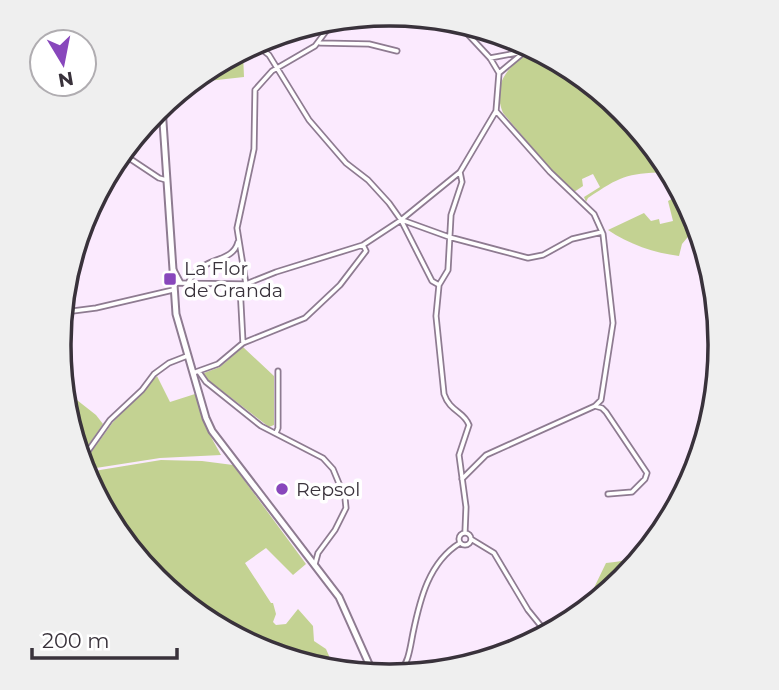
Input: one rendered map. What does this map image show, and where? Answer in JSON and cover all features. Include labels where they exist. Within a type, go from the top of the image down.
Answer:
[{"type":"street","points":[[246,284],[245,264],[238,239],[238,217],[254,149],[255,90],[264,78],[318,43],[326,32]]},
{"type":"street","points":[[173,282],[246,284],[363,245],[401,220],[460,172],[496,111],[499,73],[490,58],[470,36]]},
{"type":"street","points":[[318,43],[361,43],[397,51]]},
{"type":"street","points":[[265,52],[309,120],[346,163],[382,194],[401,220],[432,281],[439,285]]},
{"type":"street","points":[[490,58],[517,53]]},
{"type":"street","points":[[499,73],[520,55]]},
{"type":"street","points":[[462,479],[486,455],[595,407],[601,400],[613,323],[610,279],[602,232],[594,214],[550,172],[496,111]]},
{"type":"street","points":[[163,121],[176,314],[212,431],[339,597],[369,663]]},
{"type":"street","points":[[130,160],[166,180]]},
{"type":"street","points":[[460,172],[461,182],[451,215],[448,270],[439,285],[436,316],[444,394],[449,405],[466,418],[469,425],[459,455],[466,507],[465,532],[459,537],[460,543]]},
{"type":"street","points":[[401,220],[408,220],[449,237],[533,258],[544,255],[572,239],[602,232]]},
{"type":"street","points":[[188,283],[206,263],[233,252],[238,239]]},
{"type":"street","points":[[196,372],[218,364],[243,343],[296,323],[312,313],[340,285],[366,251],[363,245]]},
{"type":"street","points":[[172,266],[181,283]]},
{"type":"street","points":[[240,285],[243,343]]},
{"type":"street","points":[[72,311],[173,290]]},
{"type":"street","points":[[89,450],[110,420],[142,390],[154,374],[169,363],[187,356]]},
{"type":"street","points":[[276,433],[278,371]]},
{"type":"street","points":[[196,372],[251,418],[323,458],[335,474],[345,498],[344,511],[335,530],[318,553],[314,566]]},
{"type":"street","points":[[595,407],[606,412],[647,473],[645,479],[632,492],[608,494]]},
{"type":"street","points":[[465,532],[471,539],[494,553],[528,610],[541,625]]},
{"type":"street","points":[[405,663],[424,589],[431,574],[451,548],[460,543],[466,545],[471,539]]},
{"type":"green space","points":[[523,56],[530,59],[584,92],[629,135],[658,173],[624,177],[588,198],[586,202],[584,197],[600,187],[593,174],[582,179],[583,186],[574,192],[554,173],[503,113],[499,93],[501,84]]},
{"type":"green space","points":[[243,62],[244,77],[211,81]]},
{"type":"green space","points":[[672,199],[689,236],[682,244],[679,256],[642,247],[608,230],[644,213],[651,221],[659,219],[660,224],[673,221],[668,201]]},
{"type":"green space","points":[[243,347],[274,376],[274,425],[269,427],[203,376],[204,373],[220,367]]},
{"type":"green space","points":[[157,376],[170,402],[195,394],[206,428],[221,455],[160,458],[95,468],[90,454],[113,422]]},
{"type":"green space","points":[[75,399],[96,415],[103,424],[88,446]]},
{"type":"green space","points":[[161,460],[233,465],[306,564],[293,575],[266,548],[245,563],[273,603],[276,614],[273,622],[276,625],[286,624],[298,609],[313,626],[314,641],[326,649],[330,658],[287,647],[249,631],[212,610],[179,585],[150,555],[124,522],[97,471]]},
{"type":"green space","points":[[624,560],[592,591],[606,563]]},
{"type":"place","name":"La Flor de Granda","points":[[170,279]]},
{"type":"place","name":"Repsol","points":[[282,489]]}]
